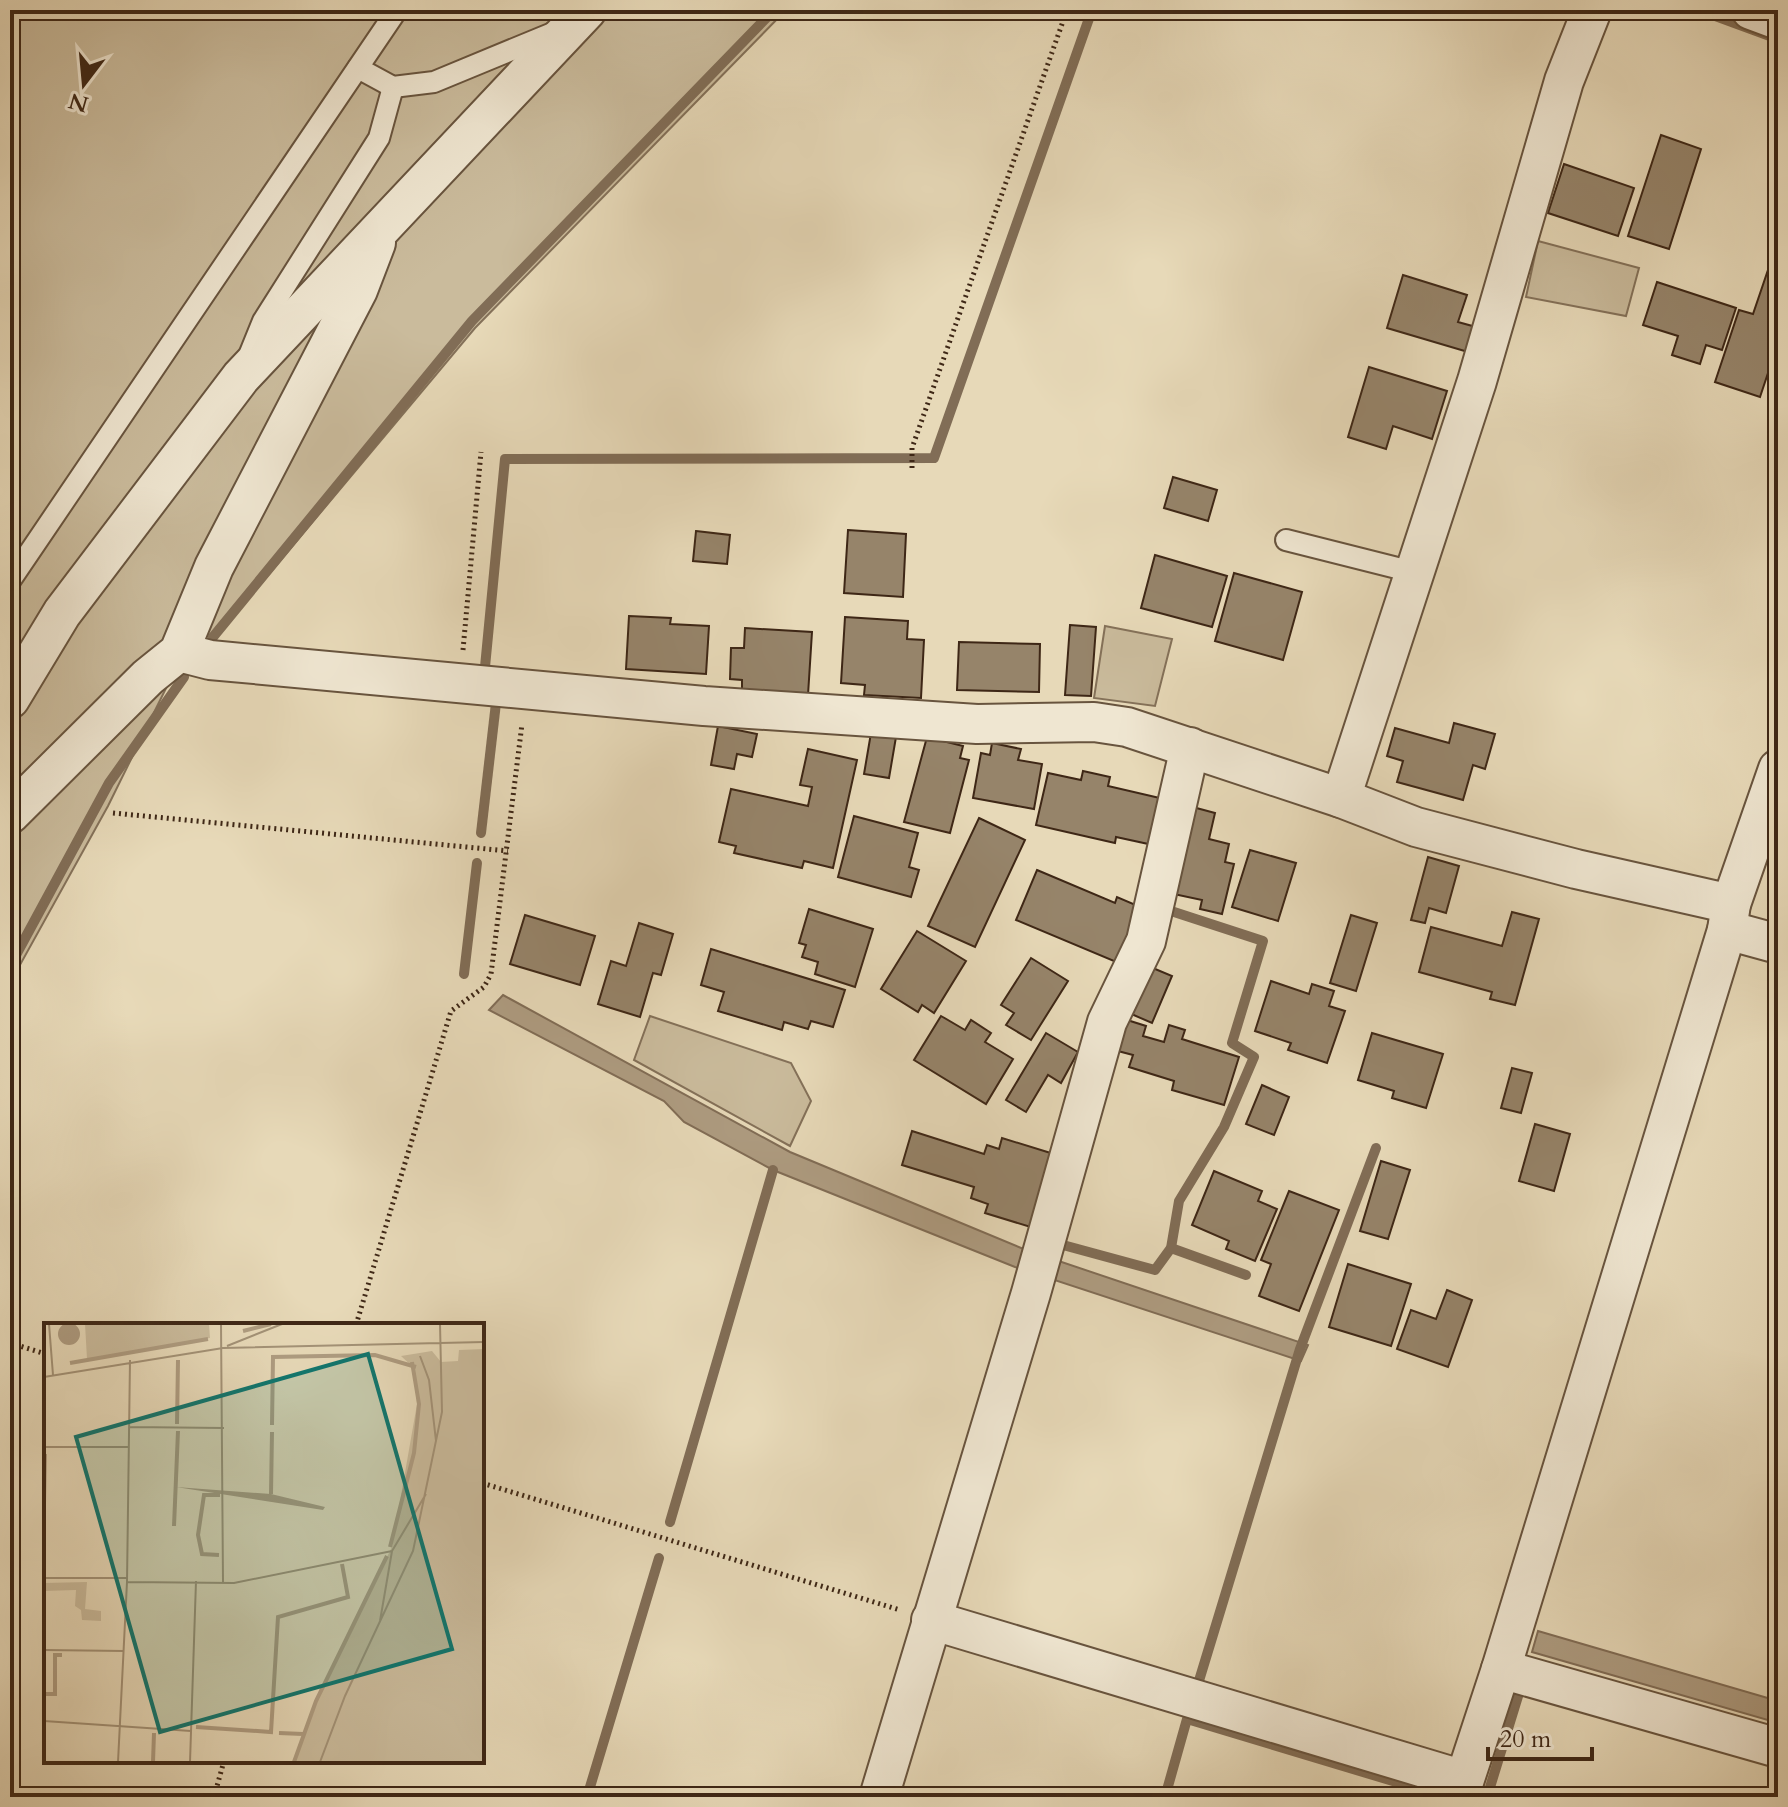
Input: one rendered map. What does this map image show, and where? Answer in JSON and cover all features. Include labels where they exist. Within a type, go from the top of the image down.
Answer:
[{"type":"street","points":[[1341,798],[1482,366],[1564,81],[1592,10]]},
{"type":"street","points":[[1751,10],[1778,20]]},
{"type":"street","points":[[10,699],[62,613],[241,377],[581,17]]},
{"type":"street","points":[[10,814],[148,677],[179,652],[214,567],[358,290],[384,223]]},
{"type":"street","points":[[179,652],[210,660],[526,691],[977,724],[1094,722],[1127,727],[1341,798],[1416,827],[1576,869],[1729,917],[1778,944]]},
{"type":"street","points":[[879,1797],[1045,1246],[1107,1022],[1146,941],[1190,747]]},
{"type":"street","points":[[931,1620],[1462,1789],[1729,917],[1778,769]]},
{"type":"street","points":[[1501,1669],[1778,1748]]},
{"type":"lane","points":[[10,581],[397,10]]},
{"type":"lane","points":[[358,68],[393,87],[434,82],[581,17]]},
{"type":"lane","points":[[241,377],[263,321],[379,138],[393,87]]},
{"type":"lane","points":[[1286,540],[1413,572]]},
{"type":"path","points":[[912,468],[912,448],[1067,10]]},
{"type":"path","points":[[460,683],[481,452]]},
{"type":"path","points":[[357,1323],[451,1011],[484,987],[491,974],[526,691]]},
{"type":"path","points":[[113,813],[508,851]]},
{"type":"path","points":[[10,1343],[44,1353]]},
{"type":"path","points":[[484,1484],[931,1620]]},
{"type":"path","points":[[214,1797],[223,1763]]},
{"type":"shaded area","points":[[10,10],[786,10],[475,328],[213,641],[173,674],[108,806],[10,983]]},
{"type":"shaded area","points":[[1538,241],[1639,268],[1626,316],[1526,297]]},
{"type":"shaded area","points":[[1105,626],[1172,639],[1155,706],[1094,698]]},
{"type":"shaded area","points":[[503,995],[790,1152],[1026,1250],[1308,1345],[1301,1361],[1015,1267],[773,1170],[684,1122],[664,1101],[489,1010]]},
{"type":"shaded area","points":[[650,1016],[791,1063],[811,1101],[790,1146],[634,1060]]},
{"type":"shaded area","points":[[1538,1631],[1778,1701],[1778,1723],[1532,1652]]},
{"type":"building","points":[[1661,135],[1701,149],[1669,249],[1628,236]]},
{"type":"building","points":[[1564,164],[1634,188],[1618,236],[1548,213]]},
{"type":"building","points":[[1769,267],[1778,270],[1778,343],[1760,397],[1715,382],[1739,310],[1753,314]]},
{"type":"building","points":[[1403,275],[1467,295],[1458,322],[1476,327],[1468,352],[1387,328]]},
{"type":"building","points":[[1657,282],[1736,308],[1722,350],[1706,345],[1700,364],[1672,355],[1678,336],[1643,325]]},
{"type":"building","points":[[1369,367],[1447,391],[1432,439],[1393,426],[1386,449],[1348,437]]},
{"type":"building","points":[[1173,477],[1217,490],[1208,521],[1164,508]]},
{"type":"building","points":[[848,530],[906,534],[903,597],[844,593]]},
{"type":"building","points":[[696,531],[730,535],[727,564],[693,561]]},
{"type":"building","points":[[1155,555],[1227,576],[1212,627],[1141,608]]},
{"type":"building","points":[[1234,573],[1302,592],[1283,660],[1215,641]]},
{"type":"building","points":[[629,616],[671,618],[670,624],[709,626],[706,674],[626,669]]},
{"type":"building","points":[[845,617],[908,621],[907,639],[924,640],[921,698],[864,695],[865,685],[841,683]]},
{"type":"building","points":[[1070,625],[1096,627],[1091,696],[1065,695]]},
{"type":"building","points":[[745,628],[812,632],[808,695],[742,691],[742,680],[730,679],[731,648],[744,648]]},
{"type":"building","points":[[959,642],[1040,644],[1039,692],[957,690]]},
{"type":"building","points":[[1454,723],[1495,734],[1485,769],[1473,765],[1463,800],[1397,782],[1403,761],[1387,756],[1395,728],[1449,743]]},
{"type":"building","points":[[718,726],[757,734],[752,757],[737,754],[734,769],[711,765]]},
{"type":"building","points":[[871,733],[896,737],[889,778],[864,774]]},
{"type":"building","points":[[927,737],[963,746],[960,758],[969,760],[950,833],[904,822]]},
{"type":"building","points":[[992,743],[1021,749],[1018,760],[1042,764],[1034,809],[973,798],[981,753],[990,755]]},
{"type":"building","points":[[808,749],[857,760],[833,868],[804,861],[802,868],[734,853],[736,846],[719,842],[731,789],[808,806],[812,787],[800,785]]},
{"type":"building","points":[[1083,771],[1110,777],[1108,786],[1164,799],[1153,845],[1116,837],[1115,843],[1036,825],[1048,773],[1081,780]]},
{"type":"building","points":[[1189,806],[1215,813],[1209,839],[1229,844],[1225,862],[1234,864],[1222,914],[1200,909],[1202,900],[1169,893]]},
{"type":"building","points":[[854,816],[918,833],[909,867],[919,870],[911,897],[838,877]]},
{"type":"building","points":[[979,818],[1025,840],[975,947],[928,926]]},
{"type":"building","points":[[1250,850],[1296,863],[1278,921],[1232,907]]},
{"type":"building","points":[[1428,857],[1459,866],[1446,913],[1429,908],[1425,923],[1411,920]]},
{"type":"building","points":[[1037,870],[1115,903],[1117,897],[1145,909],[1121,964],[1016,920]]},
{"type":"building","points":[[809,909],[873,929],[855,987],[815,974],[818,962],[802,957],[806,945],[799,943]]},
{"type":"building","points":[[1512,912],[1539,919],[1515,1005],[1490,999],[1492,992],[1419,972],[1431,927],[1502,946]]},
{"type":"building","points":[[525,915],[595,936],[580,985],[510,964]]},
{"type":"building","points":[[1351,915],[1377,923],[1356,991],[1330,983]]},
{"type":"building","points":[[639,923],[673,934],[661,975],[653,973],[640,1017],[598,1004],[611,961],[626,966]]},
{"type":"building","points":[[917,931],[966,961],[934,1013],[922,1005],[918,1012],[881,989]]},
{"type":"building","points":[[711,949],[845,990],[833,1027],[811,1021],[808,1029],[784,1022],[782,1030],[718,1011],[724,992],[701,985]]},
{"type":"building","points":[[1031,958],[1068,981],[1031,1040],[1006,1025],[1014,1013],[1001,1005]]},
{"type":"building","points":[[1148,966],[1172,976],[1152,1023],[1129,1013]]},
{"type":"building","points":[[1271,981],[1309,994],[1312,984],[1334,991],[1329,1006],[1345,1011],[1327,1063],[1288,1050],[1291,1043],[1255,1031]]},
{"type":"building","points":[[941,1016],[965,1030],[971,1020],[991,1033],[985,1042],[1013,1059],[986,1104],[914,1060]]},
{"type":"building","points":[[1124,1019],[1146,1026],[1143,1036],[1164,1042],[1169,1025],[1185,1030],[1182,1039],[1239,1057],[1224,1105],[1172,1090],[1174,1081],[1129,1067],[1133,1055],[1114,1050]]},
{"type":"building","points":[[1046,1033],[1078,1052],[1061,1083],[1048,1075],[1026,1112],[1006,1100]]},
{"type":"building","points":[[1372,1033],[1443,1054],[1426,1108],[1392,1098],[1394,1091],[1358,1080]]},
{"type":"building","points":[[1512,1068],[1532,1073],[1521,1113],[1501,1108]]},
{"type":"building","points":[[1262,1085],[1289,1097],[1274,1135],[1246,1124]]},
{"type":"building","points":[[1535,1124],[1570,1134],[1554,1191],[1519,1181]]},
{"type":"building","points":[[912,1131],[984,1154],[987,1145],[999,1149],[1002,1138],[1057,1155],[1034,1228],[985,1213],[988,1204],[971,1198],[974,1187],[902,1165]]},
{"type":"building","points":[[1381,1161],[1410,1170],[1388,1239],[1360,1231]]},
{"type":"building","points":[[1214,1171],[1262,1191],[1258,1201],[1277,1209],[1255,1261],[1226,1249],[1229,1241],[1192,1225]]},
{"type":"building","points":[[1289,1191],[1339,1210],[1299,1311],[1259,1296],[1271,1264],[1261,1260]]},
{"type":"building","points":[[1348,1264],[1411,1284],[1391,1346],[1329,1327]]},
{"type":"building","points":[[1447,1290],[1472,1300],[1448,1367],[1397,1349],[1411,1310],[1436,1319]]},
{"type":"waterway","points":[[213,637],[472,321],[774,10]]},
{"type":"waterway","points":[[485,667],[505,459],[934,458],[1092,10]]},
{"type":"waterway","points":[[1699,10],[1778,39]]},
{"type":"waterway","points":[[10,966],[109,783],[184,677]]},
{"type":"waterway","points":[[481,833],[496,703]]},
{"type":"waterway","points":[[464,974],[477,863]]},
{"type":"waterway","points":[[1063,1245],[1155,1270],[1171,1248],[1179,1201],[1224,1127],[1254,1057],[1232,1043],[1263,941],[1171,911]]},
{"type":"waterway","points":[[1198,1684],[1300,1349],[1376,1148]]},
{"type":"waterway","points":[[670,1522],[773,1170]]},
{"type":"waterway","points":[[1171,1248],[1246,1275]]},
{"type":"waterway","points":[[587,1797],[659,1558]]},
{"type":"waterway","points":[[1487,1797],[1519,1693]]},
{"type":"waterway","points":[[1165,1797],[1187,1719],[1446,1797]]}]
